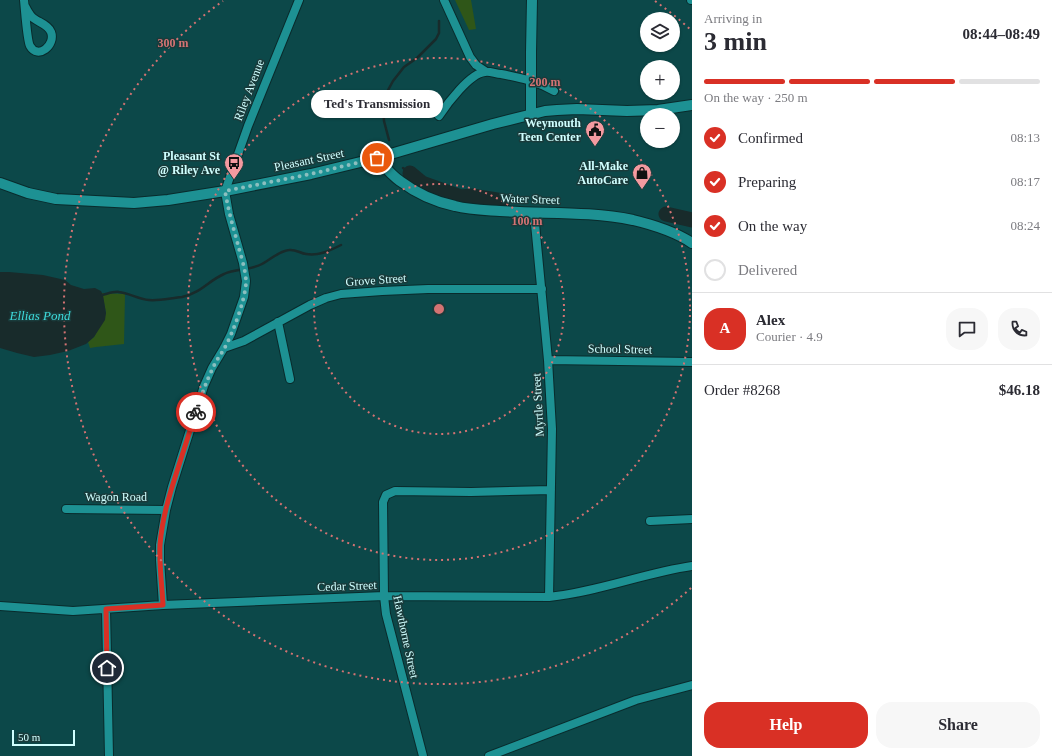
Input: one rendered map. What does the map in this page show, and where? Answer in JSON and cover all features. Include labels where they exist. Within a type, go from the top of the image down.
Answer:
[{"type":"main road","points":[[531,114],[530,80],[532,0]]},
{"type":"main road","name":"Pleasant Street","points":[[0,183],[28,193],[56,199],[134,203],[168,200],[225,191],[311,174],[377,158],[531,114],[572,109],[627,111],[658,110],[692,105]]},
{"type":"main road","name":"Water Street","points":[[377,158],[388,171],[400,181],[423,194],[442,202],[465,208],[497,211],[584,214],[625,219],[665,229],[692,243]]},
{"type":"street","name":"Riley Avenue","points":[[225,191],[251,119],[299,0]]},
{"type":"street","points":[[444,0],[470,57],[485,72],[530,80],[554,91]]},
{"type":"street","points":[[25,3],[32,18],[46,26],[52,33],[52,40],[49,46],[40,52],[33,50],[28,42],[25,3]]},
{"type":"street","points":[[439,116],[456,93],[475,76],[485,72]]},
{"type":"street","points":[[163,605],[160,545],[166,510],[172,487],[204,386],[231,334],[244,297],[246,281],[243,263],[229,214],[225,191]]},
{"type":"street","name":"Myrtle Street","points":[[534,212],[548,360],[552,429],[549,597]]},
{"type":"street","name":"Grove Street","points":[[224,348],[244,341],[310,305],[326,298],[341,294],[428,289],[542,289]]},
{"type":"street","points":[[278,322],[290,379]]},
{"type":"street","name":"School Street","points":[[548,360],[692,362]]},
{"type":"street","name":"Hawthorne Street","points":[[423,756],[386,614],[384,596],[383,502],[386,495],[395,491],[471,492],[551,490]]},
{"type":"street","name":"Wagon Road","points":[[66,509],[166,510]]},
{"type":"street","points":[[650,521],[692,519]]},
{"type":"street","name":"Cedar Street","points":[[0,606],[73,611],[163,605],[384,596],[549,597],[584,592],[692,566]]},
{"type":"street","points":[[106,609],[109,756]]},
{"type":"street","points":[[489,756],[636,700],[692,685]]},
{"type":"green space","points":[[455,0],[471,0],[476,29],[469,30]]},
{"type":"green space","points":[[102,293],[125,294],[124,344],[90,348],[88,342],[94,337],[106,313]]},
{"type":"water","name":"Ellias Pond","points":[[0,272],[43,275],[65,280],[71,285],[84,289],[95,288],[101,291],[103,295],[106,313],[105,320],[94,337],[86,344],[68,351],[34,357],[0,348]]},
{"type":"waterway","points":[[389,140],[384,121],[383,106],[387,92],[393,81],[404,67],[417,58],[436,39],[439,33],[439,21]]},
{"type":"waterway","points":[[403,168],[410,173],[408,175]]},
{"type":"waterway","points":[[410,173],[422,183],[461,197],[472,196],[503,201]]},
{"type":"waterway","points":[[666,214],[692,220]]},
{"type":"waterway","points":[[102,295],[119,292],[153,300],[182,297],[194,293],[224,274],[257,266],[285,251],[293,250],[306,254],[320,254],[341,245]]},
{"type":"way so far","points":[[196,412],[204,386],[231,334],[244,297],[246,281],[243,263],[229,214],[225,191],[311,174],[377,158]]},
{"type":"place","name":"Weymouth Teen Center","points":[[595,147]]},
{"type":"place","name":"Ted's Transmission","points":[[377,158]]},
{"type":"place","name":"Pleasant St @ Riley Ave","points":[[234,180]]},
{"type":"place","name":"All-Make AutoCare","points":[[642,190]]},
{"type":"route","points":[[107,668],[106,609],[163,605],[160,560],[162,531],[172,487],[196,412]]}]
